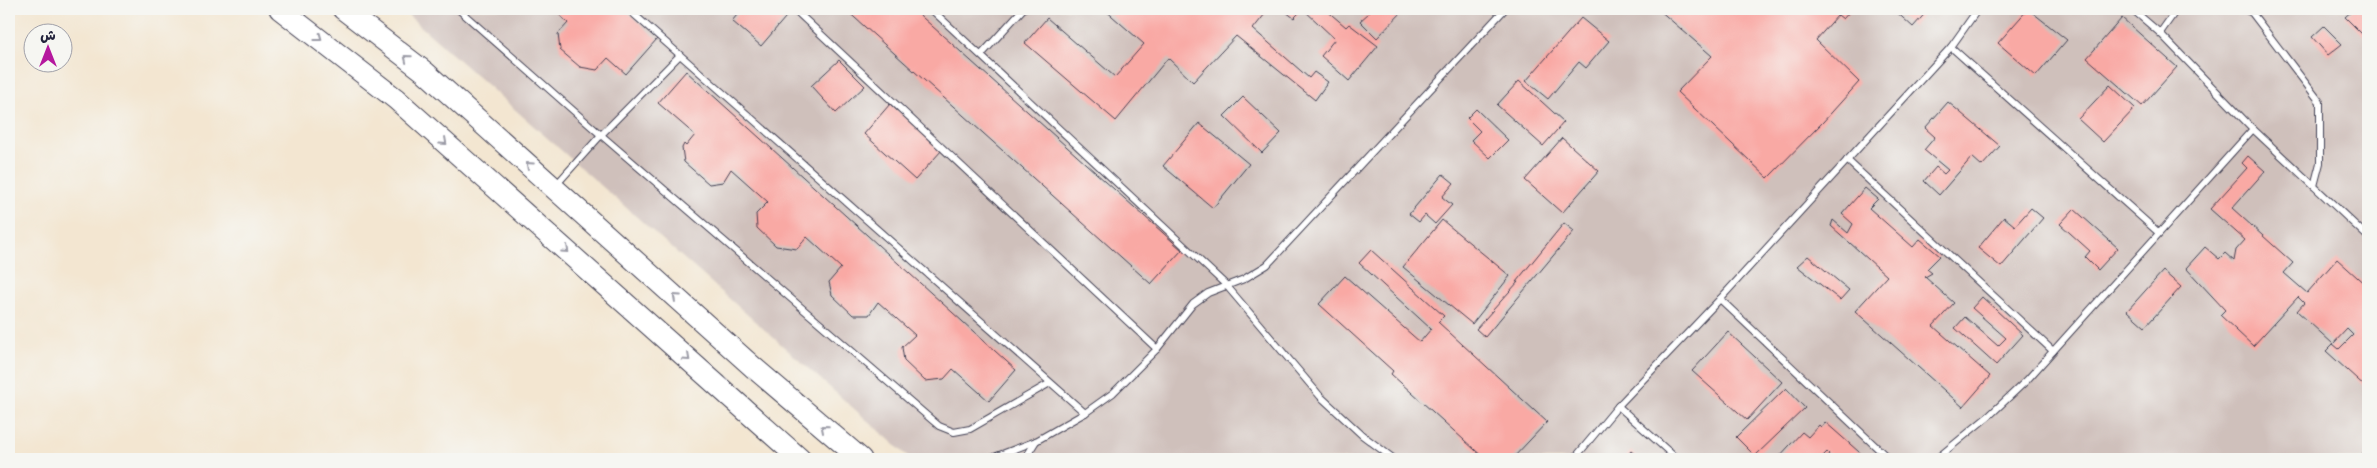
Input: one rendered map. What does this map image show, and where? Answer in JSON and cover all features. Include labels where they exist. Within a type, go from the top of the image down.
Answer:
[{"type":"main road","points":[[280,9],[396,99],[800,459]]},
{"type":"main road","points":[[343,9],[425,72],[753,367],[861,459]]},
{"type":"lane","points":[[458,9],[601,135],[939,426],[954,432],[970,429],[1050,383]]},
{"type":"lane","points":[[628,9],[1085,414]]},
{"type":"lane","points":[[796,9],[1157,349]]},
{"type":"lane","points":[[931,9],[982,54],[1226,285],[1320,396],[1362,435],[1394,459]]},
{"type":"lane","points":[[982,54],[1023,9]]},
{"type":"lane","points":[[988,459],[1036,441],[1085,414],[1113,393],[1157,349],[1193,304],[1208,293],[1244,279],[1267,265],[1505,9]]},
{"type":"lane","points":[[1574,459],[1618,406],[1720,299],[1950,48],[1978,9]]},
{"type":"lane","points":[[2132,9],[2160,33],[2253,129],[2368,237]]},
{"type":"lane","points":[[2160,33],[2177,9]]},
{"type":"lane","points":[[2244,9],[2252,13],[2320,102],[2320,163],[2314,186]]},
{"type":"lane","points":[[1950,48],[2159,233]]},
{"type":"lane","points":[[554,187],[601,135],[679,56]]},
{"type":"lane","points":[[1936,459],[1991,414],[2027,380],[2253,129]]},
{"type":"lane","points":[[1847,160],[2053,351]]},
{"type":"lane","points":[[1720,299],[1889,459]]},
{"type":"lane","points":[[1618,406],[1677,459]]},
{"type":"lane","points":[[1025,459],[1036,441]]},
{"type":"lane","points":[[2364,459],[2368,451]]},
{"type":"shaded area","points":[[401,9],[2368,9],[2368,459],[911,459]]},
{"type":"building","points":[[553,9],[624,9],[657,39],[626,74],[608,58],[597,70],[580,67],[560,50],[558,34],[568,23]]},
{"type":"building","points":[[742,9],[789,9],[791,11],[761,46],[732,21]]},
{"type":"building","points":[[845,9],[913,9],[1182,250],[1151,284]]},
{"type":"building","points":[[1104,9],[1169,9],[1173,12],[1176,9],[1206,9],[1210,12],[1214,9],[1269,9],[1253,29],[1309,78],[1314,72],[1328,82],[1315,100],[1236,36],[1193,82],[1168,58],[1116,121],[1025,43],[1047,18],[1115,77],[1144,44]]},
{"type":"building","points":[[1282,9],[1303,9],[1294,18]]},
{"type":"building","points":[[1303,9],[1325,9],[1346,27],[1349,24],[1378,46],[1349,81],[1321,56],[1335,39]]},
{"type":"building","points":[[1365,9],[1405,9],[1377,38],[1360,21],[1369,13]]},
{"type":"building","points":[[1658,9],[1852,9],[1843,19],[1838,15],[1816,40],[1859,82],[1768,178],[1677,92],[1712,56]]},
{"type":"building","points":[[1893,9],[1929,9],[1913,27]]},
{"type":"building","points":[[2028,9],[2067,40],[2036,76],[1998,43]]},
{"type":"building","points":[[2354,9],[2362,9],[2368,15],[2368,40],[2345,17]]},
{"type":"building","points":[[1581,18],[1609,41],[1586,68],[1579,62],[1548,99],[1526,81]]},
{"type":"building","points":[[2122,18],[2177,67],[2142,106],[2087,58]]},
{"type":"building","points":[[2324,26],[2342,44],[2328,55],[2312,37]]},
{"type":"building","points":[[839,60],[865,86],[836,113],[811,86]]},
{"type":"building","points":[[686,71],[1016,370],[989,401],[953,369],[944,379],[925,381],[904,361],[902,347],[915,335],[878,302],[869,315],[853,315],[832,295],[829,282],[841,268],[807,237],[797,249],[776,246],[757,228],[756,214],[768,202],[731,169],[723,182],[709,184],[684,162],[682,148],[695,135],[658,103]]},
{"type":"building","points":[[1519,81],[1564,122],[1543,146],[1497,105]]},
{"type":"building","points":[[2110,85],[2135,108],[2103,142],[2078,119]]},
{"type":"building","points":[[1243,97],[1281,133],[1262,153],[1224,116]]},
{"type":"building","points":[[1948,102],[2000,146],[1982,166],[1972,157],[1939,195],[1924,181],[1936,167],[1944,174],[1948,170],[1924,150],[1935,137],[1925,128]]},
{"type":"building","points":[[890,104],[942,150],[915,180],[864,134]]},
{"type":"building","points":[[1476,109],[1508,140],[1490,158],[1471,140],[1480,131],[1467,118]]},
{"type":"building","points":[[1199,123],[1249,164],[1213,208],[1163,166]]},
{"type":"building","points":[[1562,138],[1599,171],[1562,213],[1525,180]]},
{"type":"building","points":[[2248,156],[2265,171],[2232,208],[2293,263],[2284,273],[2307,293],[2337,259],[2368,287],[2368,389],[2326,351],[2333,344],[2297,311],[2304,303],[2298,297],[2253,346],[2220,315],[2225,310],[2186,268],[2205,247],[2219,259],[2225,253],[2234,261],[2236,250],[2245,240],[2210,209],[2247,168],[2242,163]],"holes":[[[2347,329],[2353,335],[2339,349],[2333,344]]]},
{"type":"building","points":[[1443,174],[1454,183],[1442,197],[1452,205],[1435,224],[1425,215],[1419,222],[1409,214]]},
{"type":"building","points":[[1865,188],[1878,199],[1869,208],[1913,247],[1920,239],[1940,256],[1927,269],[1932,273],[1925,277],[1954,303],[1933,326],[1990,376],[1963,407],[1855,311],[1887,276],[1831,226],[1833,220],[1848,233],[1853,224],[1842,214]]},
{"type":"building","points":[[2031,208],[2043,218],[2001,267],[1978,248],[2004,217],[2015,226]]},
{"type":"building","points":[[2074,209],[2118,248],[2098,270],[2085,257],[2090,251],[2060,224]]},
{"type":"building","points":[[1442,220],[1510,276],[1472,324],[1403,267]]},
{"type":"building","points":[[1564,223],[1574,231],[1485,337],[1476,329],[1518,282],[1516,282]]},
{"type":"building","points":[[1371,250],[1444,316],[1438,322],[1547,422],[1512,459],[1485,459],[1391,374],[1393,371],[1319,304],[1345,276],[1420,342],[1431,329],[1359,263]]},
{"type":"building","points":[[1808,256],[1849,290],[1840,300],[1797,266]]},
{"type":"building","points":[[2163,271],[2181,287],[2145,327],[2127,311]]},
{"type":"building","points":[[1982,297],[2023,335],[1996,365],[1955,328],[1965,317],[1998,346],[2006,338],[1972,308]]},
{"type":"building","points":[[1728,332],[1782,382],[1747,420],[1692,371]]},
{"type":"building","points":[[1786,388],[1805,408],[1755,456],[1736,437]]},
{"type":"building","points":[[1825,422],[1867,459],[1825,459],[1829,454],[1827,452],[1820,459],[1777,459],[1802,432],[1808,437],[1819,425],[1821,427]]},
{"type":"building","points":[[1631,451],[1638,457],[1636,459],[1624,459]]}]
